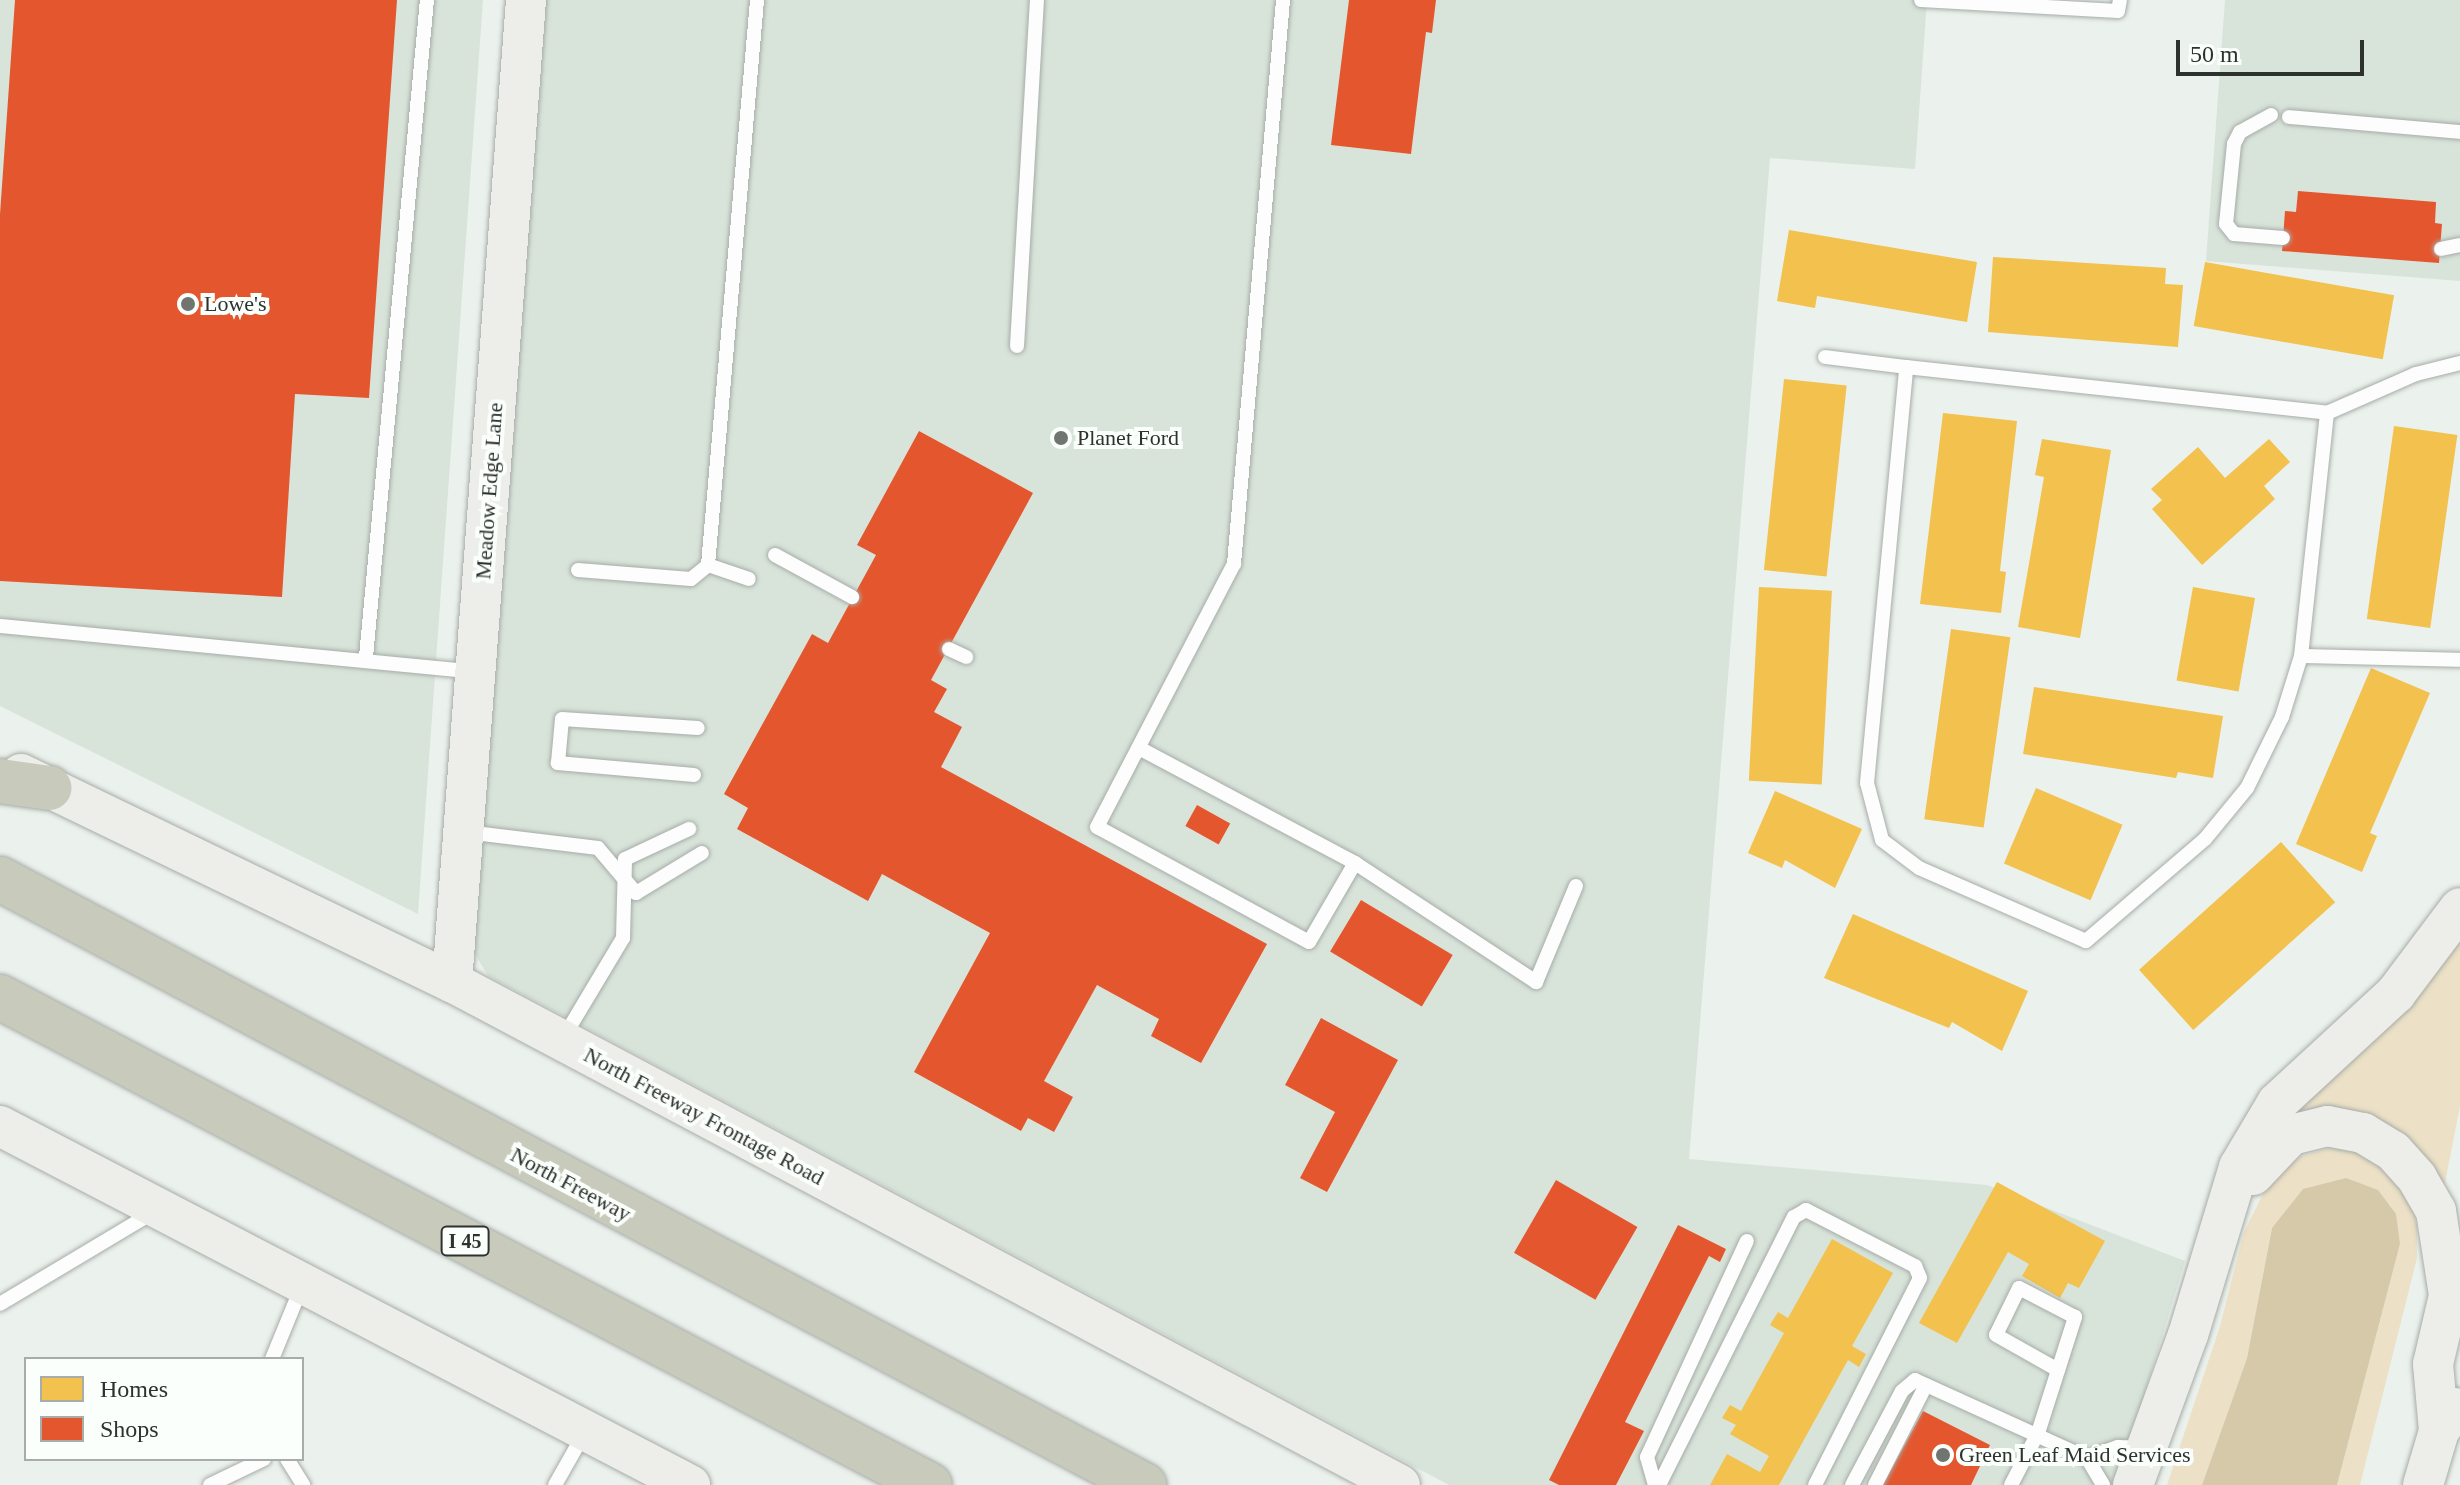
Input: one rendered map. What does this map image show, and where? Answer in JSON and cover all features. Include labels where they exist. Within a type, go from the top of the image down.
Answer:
[{"type":"highway","points":[[0,781],[50,788]]},
{"type":"highway","name":"North Freeway","points":[[0,879],[1144,1485]]},
{"type":"highway","name":"I 45","points":[[0,997],[930,1485]]},
{"type":"main road","name":"Meadow Edge Lane","points":[[452,982],[526,0]]},
{"type":"main road","name":"North Freeway Frontage Road","points":[[0,763],[452,982],[1400,1485]]},
{"type":"main road","points":[[2133,1485],[2188,1335],[2239,1167],[2277,1103],[2396,993],[2460,908]]},
{"type":"main road","points":[[0,1126],[302,1286],[690,1485]]},
{"type":"main road","points":[[2218,1229],[2260,1164],[2291,1135],[2327,1126],[2363,1133],[2393,1151],[2417,1178],[2436,1211],[2449,1295]]},
{"type":"main road","points":[[2423,1485],[2450,1416],[2433,1364],[2460,1246]]},
{"type":"lane","points":[[366,657],[427,0]]},
{"type":"lane","points":[[578,570],[691,579],[708,565],[757,0]]},
{"type":"lane","points":[[1017,346],[1037,0]]},
{"type":"lane","points":[[1283,0],[1234,564],[1097,827],[1309,942],[1355,863]]},
{"type":"lane","points":[[1921,0],[2118,11],[2120,0]]},
{"type":"lane","points":[[2271,115],[2240,132],[2234,144],[2226,224],[2234,234],[2283,238]]},
{"type":"lane","points":[[2289,117],[2460,132]]},
{"type":"lane","points":[[2441,249],[2460,245]]},
{"type":"lane","points":[[1825,357],[2327,413],[2416,374],[2460,363]]},
{"type":"lane","points":[[1906,367],[1867,783],[1882,840],[1919,868],[2086,941],[2205,839],[2247,788],[2282,717],[2301,656],[2327,413]]},
{"type":"lane","points":[[775,555],[852,597]]},
{"type":"lane","points":[[708,565],[749,579]]},
{"type":"lane","points":[[0,626],[366,657],[476,671]]},
{"type":"lane","points":[[949,649],[966,657]]},
{"type":"lane","points":[[2301,656],[2460,660]]},
{"type":"lane","points":[[694,775],[558,763],[562,719],[698,728]]},
{"type":"lane","points":[[1139,748],[1355,863],[1536,982],[1576,886]]},
{"type":"lane","points":[[562,1040],[623,938],[622,879],[625,859],[689,829]]},
{"type":"lane","points":[[465,832],[598,848],[636,893],[702,853]]},
{"type":"lane","points":[[0,1304],[156,1210]]},
{"type":"lane","points":[[1657,1485],[1794,1217],[1806,1210],[1915,1266],[1920,1278],[1815,1485]]},
{"type":"lane","points":[[1657,1485],[1647,1457],[1747,1241]]},
{"type":"lane","points":[[273,1357],[302,1286]]},
{"type":"lane","points":[[2011,1485],[2038,1433],[2075,1317],[2019,1288],[1996,1335],[2058,1370]]},
{"type":"lane","points":[[1852,1485],[1902,1391],[1915,1380],[2038,1433],[2087,1458],[2103,1485]]},
{"type":"lane","points":[[1875,1485],[1926,1385]]},
{"type":"lane","points":[[555,1485],[585,1431]]},
{"type":"lane","points":[[2087,1458],[2118,1447],[2146,1448]]},
{"type":"lane","points":[[210,1485],[260,1461]]},
{"type":"lane","points":[[288,1461],[303,1485]]},
{"type":"shaded area","points":[[0,0],[483,0],[418,914],[0,706]]},
{"type":"shaded area","points":[[537,0],[1927,0],[1915,169],[1770,158],[1689,1159],[1987,1185],[2185,1261],[2134,1429],[2111,1485],[1449,1485],[488,976],[469,944]]},
{"type":"shaded area","points":[[2225,0],[2460,0],[2460,281],[2206,261]]},
{"type":"shaded area","points":[[2460,928],[2460,1106],[2445,1183],[2280,1117]]},
{"type":"shaded area","points":[[2332,1147],[2359,1151],[2387,1166],[2409,1193],[2417,1225],[2417,1258],[2360,1485],[2337,1485],[2400,1244],[2272,1228],[2247,1358],[2202,1485],[2167,1485],[2220,1326],[2244,1232],[2271,1178],[2299,1157]]},
{"type":"shaded area","points":[[2346,1178],[2378,1190],[2396,1214],[2400,1244],[2337,1485],[2202,1485],[2247,1358],[2272,1228],[2303,1189]]},
{"type":"building: Homes","points":[[1789,230],[1977,262],[1967,322],[1817,296],[1815,308],[1777,301]]},
{"type":"building: Homes","points":[[1993,257],[2166,268],[2165,284],[2183,285],[2178,347],[1988,332]]},
{"type":"building: Homes","points":[[2205,262],[2394,295],[2383,359],[2194,326]]},
{"type":"building: Homes","points":[[1784,379],[1847,386],[1827,577],[1764,570]]},
{"type":"building: Homes","points":[[1943,413],[2017,421],[2000,571],[2006,572],[2001,613],[1920,604]]},
{"type":"building: Homes","points":[[2394,426],[2457,435],[2430,628],[2367,619]]},
{"type":"building: Homes","points":[[2042,439],[2111,450],[2080,638],[2018,627],[2044,477],[2035,475]]},
{"type":"building: Homes","points":[[2269,439],[2290,462],[2264,486],[2275,499],[2202,565],[2152,509],[2162,500],[2151,489],[2198,447],[2225,478]]},
{"type":"building: Homes","points":[[1759,587],[1832,591],[1822,785],[1749,781]]},
{"type":"building: Homes","points":[[2193,587],[2255,598],[2239,691],[2177,681]]},
{"type":"building: Homes","points":[[1951,629],[2010,637],[1984,827],[1924,819]]},
{"type":"building: Homes","points":[[2371,668],[2430,693],[2370,833],[2377,836],[2362,872],[2296,844]]},
{"type":"building: Homes","points":[[2034,687],[2223,716],[2213,778],[2178,772],[2176,778],[2023,754]]},
{"type":"building: Homes","points":[[2036,788],[2123,825],[2090,900],[2004,863]]},
{"type":"building: Homes","points":[[1775,791],[1862,829],[1835,888],[1785,860],[1782,868],[1748,853]]},
{"type":"building: Homes","points":[[2281,842],[2335,902],[2193,1030],[2139,970]]},
{"type":"building: Homes","points":[[1853,914],[2028,991],[2002,1051],[1952,1022],[1949,1028],[1824,978]]},
{"type":"building: Homes","points":[[1997,1182],[2105,1241],[2079,1288],[2068,1283],[2060,1298],[2022,1276],[2029,1264],[2008,1252],[1957,1343],[1919,1323]]},
{"type":"building: Homes","points":[[1832,1239],[1893,1273],[1852,1346],[1866,1354],[1859,1367],[1848,1360],[1779,1485],[1710,1485],[1727,1454],[1760,1472],[1769,1456],[1730,1434],[1736,1425],[1722,1418],[1730,1405],[1741,1411],[1784,1333],[1770,1325],[1778,1312],[1788,1318]]},
{"type":"building: Shops","name":"Lowe's","points":[[15,0],[397,0],[369,398],[295,394],[282,597],[0,581],[0,214]]},
{"type":"building: Shops","points":[[1349,0],[1436,0],[1432,33],[1426,32],[1411,154],[1331,145]]},
{"type":"building: Shops","points":[[2298,191],[2436,202],[2435,223],[2442,224],[2439,263],[2282,251],[2285,211],[2296,212]]},
{"type":"building: Shops","points":[[919,431],[1033,493],[931,680],[947,689],[934,712],[962,727],[941,767],[1267,944],[1201,1063],[1151,1036],[1159,1019],[1097,985],[1044,1081],[1073,1097],[1054,1132],[1028,1118],[1021,1131],[914,1072],[990,933],[882,874],[868,901],[737,829],[748,808],[724,794],[812,634],[828,643],[876,555],[857,545]]},
{"type":"building: Shops","points":[[1197,805],[1230,823],[1219,844],[1185,826]]},
{"type":"building: Shops","points":[[1361,900],[1453,955],[1422,1007],[1330,951]]},
{"type":"building: Shops","points":[[1321,1018],[1398,1060],[1327,1192],[1300,1178],[1335,1112],[1285,1085]]},
{"type":"building: Shops","points":[[1556,1180],[1637,1227],[1595,1300],[1514,1253]]},
{"type":"building: Shops","points":[[1678,1225],[1726,1249],[1720,1262],[1709,1256],[1625,1422],[1644,1431],[1616,1485],[1559,1485],[1549,1480]]},
{"type":"building: Shops","points":[[1923,1411],[1990,1445],[1971,1485],[1883,1485]]},
{"type":"place","name":"Lowe's","points":[[188,304]]},
{"type":"place","name":"Planet Ford","points":[[1061,438]]},
{"type":"place","name":"Green Leaf Maid Services","points":[[1943,1455]]}]
